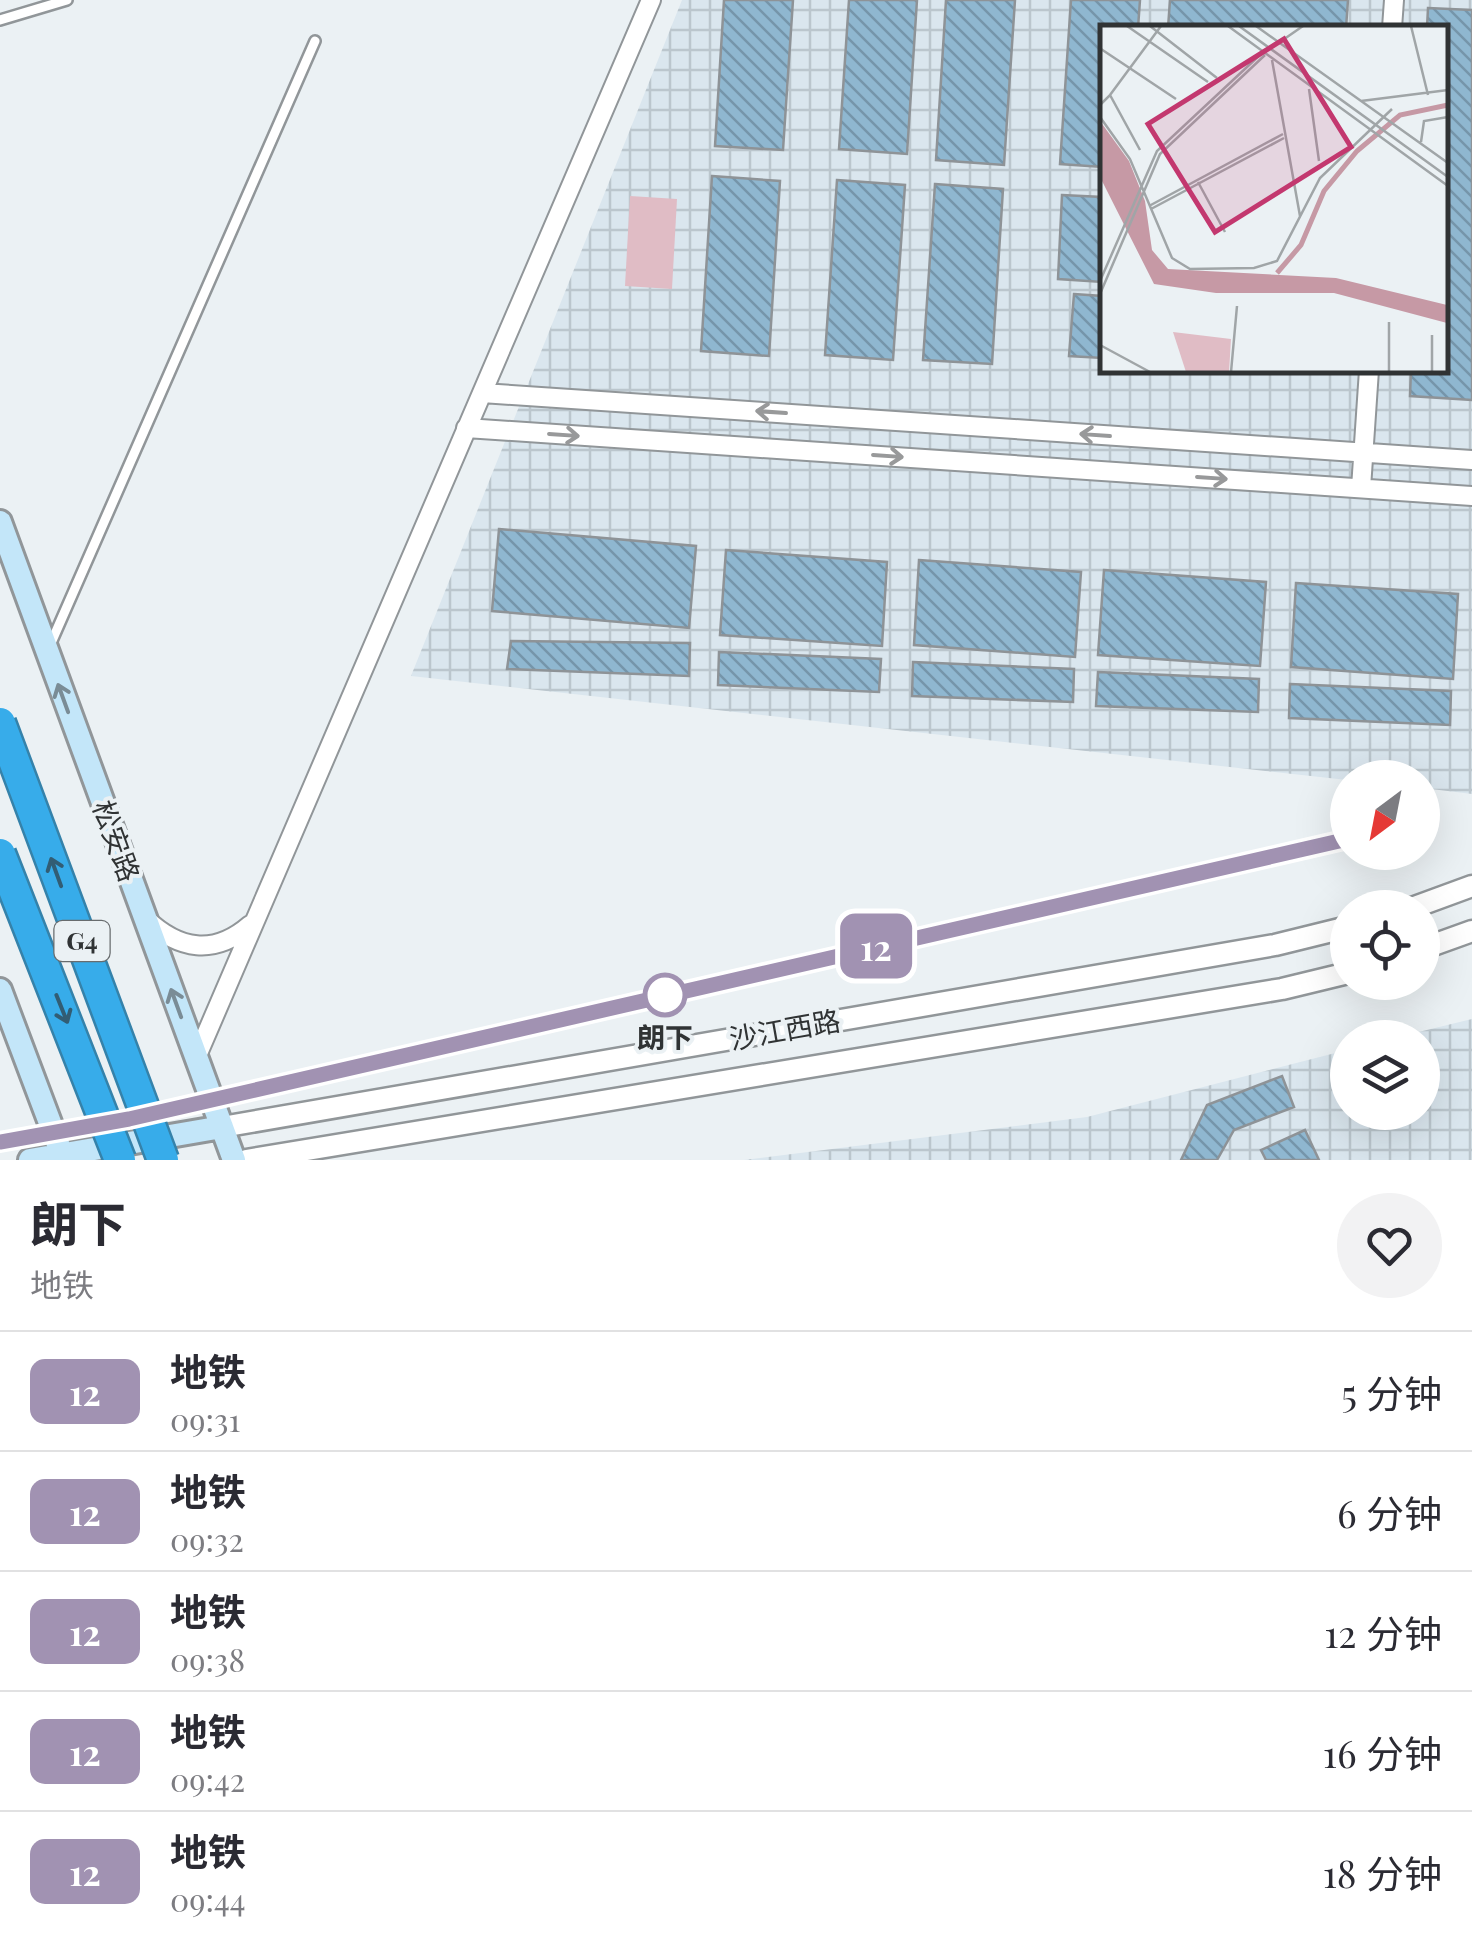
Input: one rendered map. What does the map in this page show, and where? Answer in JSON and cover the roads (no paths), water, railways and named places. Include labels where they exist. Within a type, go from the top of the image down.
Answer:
[{"type":"highway","name":"G4","points":[[0,723],[163,1160]]},
{"type":"highway","name":"G4","points":[[0,854],[120,1160]]},
{"type":"main road","name":"松安路","points":[[0,522],[234,1160]]},
{"type":"main road","points":[[0,990],[63,1157]]},
{"type":"main road","points":[[30,1160],[222,1128]]},
{"type":"street","points":[[196,1058],[651,0]]},
{"type":"street","points":[[1392,25],[1394,0]]},
{"type":"street","points":[[1361,488],[1369,372]]},
{"type":"street","points":[[482,392],[1472,460]]},
{"type":"street","points":[[466,428],[1472,496]]},
{"type":"street","points":[[1440,899],[1472,886]]},
{"type":"street","points":[[144,917],[162,934],[185,944],[213,946],[233,940],[254,922]]},
{"type":"street","name":"沙江西路","points":[[222,1128],[1274,945],[1330,931]]},
{"type":"street","points":[[1440,943],[1472,931]]},
{"type":"street","name":"沙江西路","points":[[246,1160],[1282,989],[1330,977]]},
{"type":"lane","points":[[0,20],[67,0]]},
{"type":"lane","points":[[46,653],[314,41]]},
{"type":"metro line","name":"12","points":[[0,1142],[129,1119],[1330,843]]},
{"type":"place","name":"朗下","points":[[665,995]]}]
